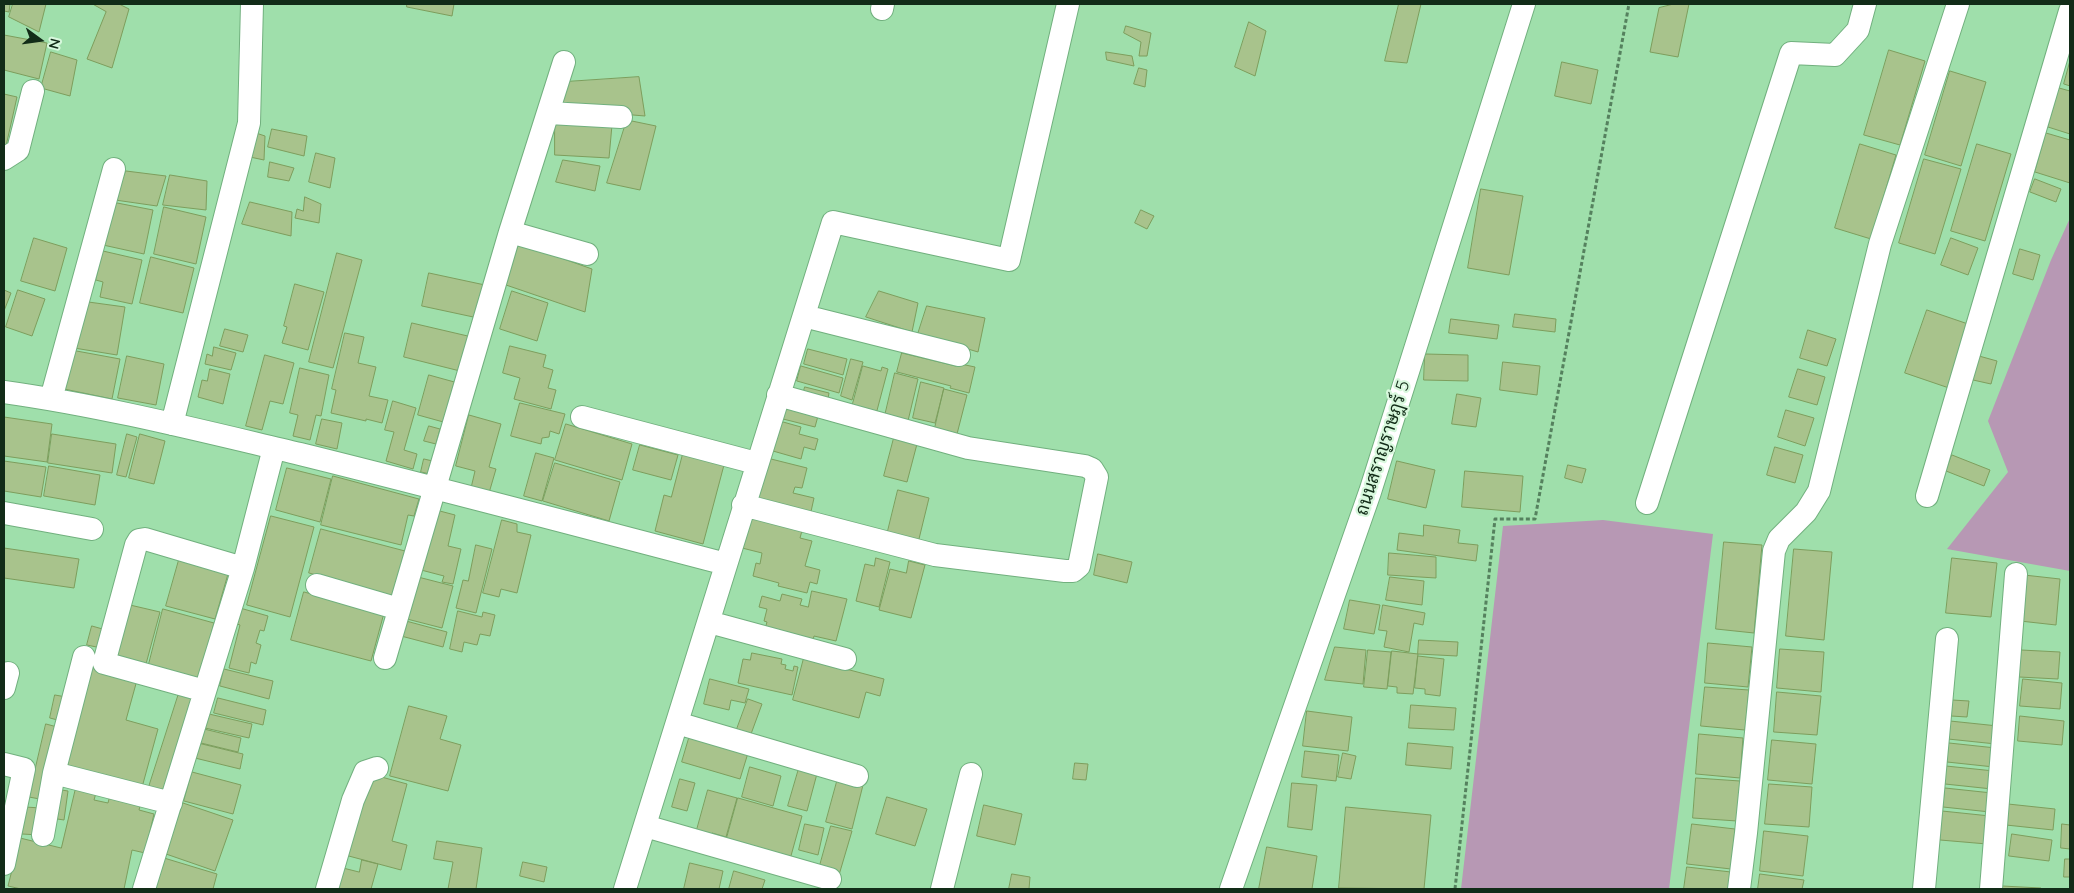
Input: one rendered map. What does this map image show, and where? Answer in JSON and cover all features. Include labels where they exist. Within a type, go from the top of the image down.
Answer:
[{"type":"street","points":[[172,424],[249,123],[252,4]]},
{"type":"street","points":[[625,889],[709,622],[743,505],[833,222],[1009,260],[1068,4]]},
{"type":"street","name":"ถนนสราญราษฎร์ 5","points":[[1231,889],[1370,492],[1524,4]]},
{"type":"street","points":[[1647,503],[1791,53],[1835,54],[1858,30],[1865,4]]},
{"type":"street","points":[[1739,889],[1774,551],[1779,538],[1806,512],[1819,490],[1880,244],[1958,4]]},
{"type":"street","points":[[1927,496],[2070,10],[2058,4]]},
{"type":"street","points":[[385,658],[510,232],[564,62]]},
{"type":"street","points":[[4,159],[18,150],[33,91]]},
{"type":"street","points":[[549,113],[621,117]]},
{"type":"street","points":[[52,399],[114,169]]},
{"type":"street","points":[[510,232],[586,254]]},
{"type":"street","points":[[804,316],[959,355]]},
{"type":"street","points":[[4,392],[52,399],[274,448],[434,487],[726,564]]},
{"type":"street","points":[[743,505],[936,555],[1070,571],[1077,569],[1079,566],[1097,477],[1092,469],[1085,466],[968,448],[778,395]]},
{"type":"street","points":[[582,417],[756,464]]},
{"type":"street","points":[[144,889],[243,568],[274,448]]},
{"type":"street","points":[[4,513],[92,528]]},
{"type":"street","points":[[43,835],[54,773],[86,658],[139,540],[145,539],[243,568]]},
{"type":"street","points":[[1991,889],[2016,574]]},
{"type":"street","points":[[317,585],[399,608]]},
{"type":"street","points":[[709,622],[845,659]]},
{"type":"street","points":[[1924,889],[1947,639]]},
{"type":"street","points":[[86,658],[205,691]]},
{"type":"street","points":[[677,723],[857,776]]},
{"type":"street","points":[[4,764],[24,769],[4,864]]},
{"type":"street","points":[[327,889],[353,800],[365,772],[377,768]]},
{"type":"street","points":[[54,773],[171,803]]},
{"type":"street","points":[[942,889],[971,774]]},
{"type":"street","points":[[644,826],[830,879]]},
{"type":"path","points":[[1455,889],[1495,519],[1535,519],[1629,4]]},
{"type":"shaded area","points":[[2070,218],[2070,571],[1947,549],[2008,472],[1988,421],[2051,260]]},
{"type":"shaded area","points":[[1603,520],[1713,534],[1669,889],[1461,889],[1503,526]]},
{"type":"building","points":[[4,4],[10,4],[9,12],[4,11]]},
{"type":"building","points":[[13,4],[46,4],[39,32],[9,17]]},
{"type":"building","points":[[93,4],[119,4],[129,9],[112,68],[87,59],[106,12]]},
{"type":"building","points":[[407,4],[454,4],[452,16],[407,7]]},
{"type":"building","points":[[1399,4],[1421,4],[1407,63],[1385,61]]},
{"type":"building","points":[[1674,4],[1689,4],[1678,57],[1650,52],[1659,8]]},
{"type":"building","points":[[1249,22],[1266,31],[1255,76],[1235,67]]},
{"type":"building","points":[[1126,26],[1151,33],[1147,56],[1139,56],[1141,42],[1124,33]]},
{"type":"building","points":[[4,35],[47,43],[39,79],[4,70]]},
{"type":"building","points":[[1889,50],[1925,61],[1900,145],[1864,135]]},
{"type":"building","points":[[51,52],[77,60],[70,96],[41,88]]},
{"type":"building","points":[[1106,52],[1132,56],[1134,66],[1107,60]]},
{"type":"building","points":[[2070,61],[2070,86],[2064,84]]},
{"type":"building","points":[[1562,62],[1598,70],[1591,104],[1555,96]]},
{"type":"building","points":[[1139,68],[1147,70],[1145,87],[1134,84]]},
{"type":"building","points":[[1950,71],[1986,82],[1961,166],[1925,155]]},
{"type":"building","points":[[639,77],[645,116],[562,109],[565,82]]},
{"type":"building","points":[[2059,88],[2070,91],[2070,134],[2048,127]]},
{"type":"building","points":[[4,94],[17,97],[4,155]]},
{"type":"building","points":[[627,120],[656,126],[640,190],[607,183]]},
{"type":"building","points":[[555,123],[612,125],[609,158],[555,155]]},
{"type":"building","points":[[272,129],[307,136],[304,156],[268,147]]},
{"type":"building","points":[[256,133],[265,136],[264,160],[250,157]]},
{"type":"building","points":[[2046,133],[2070,140],[2070,183],[2035,172]]},
{"type":"building","points":[[1860,144],[1896,155],[1871,239],[1835,228]]},
{"type":"building","points":[[1977,144],[2011,154],[1985,241],[1951,231]]},
{"type":"building","points":[[316,153],[335,158],[330,188],[309,182]]},
{"type":"building","points":[[1924,159],[1961,169],[1935,254],[1899,243]]},
{"type":"building","points":[[563,160],[600,166],[595,191],[556,182]]},
{"type":"building","points":[[270,162],[294,168],[289,181],[268,177]]},
{"type":"building","points":[[126,171],[166,176],[157,206],[115,200]]},
{"type":"building","points":[[170,175],[207,181],[206,210],[163,205]]},
{"type":"building","points":[[2035,179],[2061,189],[2056,202],[2030,192]]},
{"type":"building","points":[[1481,189],[1523,196],[1509,275],[1468,268]]},
{"type":"building","points":[[305,197],[321,204],[319,223],[295,218],[297,209],[303,211]]},
{"type":"building","points":[[112,202],[153,210],[144,254],[103,245]]},
{"type":"building","points":[[250,202],[292,212],[291,236],[242,224]]},
{"type":"building","points":[[164,207],[206,217],[196,264],[154,254]]},
{"type":"building","points":[[1141,210],[1154,216],[1147,229],[1135,223]]},
{"type":"building","points":[[34,238],[67,248],[55,291],[21,281]]},
{"type":"building","points":[[1951,238],[1978,248],[1968,275],[1941,265]]},
{"type":"building","points":[[519,243],[592,269],[585,312],[506,285]]},
{"type":"building","points":[[2020,249],[2040,255],[2033,280],[2013,274]]},
{"type":"building","points":[[103,251],[142,260],[132,304],[100,297],[103,282],[96,280]]},
{"type":"building","points":[[337,253],[362,260],[333,368],[309,362]]},
{"type":"building","points":[[151,257],[194,268],[183,313],[140,303]]},
{"type":"building","points":[[429,273],[485,285],[478,318],[422,306]]},
{"type":"building","points":[[295,284],[324,292],[308,350],[282,343],[287,327],[284,326]]},
{"type":"building","points":[[4,290],[11,293],[4,311]]},
{"type":"building","points":[[18,290],[45,299],[32,336],[6,327]]},
{"type":"building","points":[[512,291],[548,303],[537,341],[500,329]]},
{"type":"building","points":[[879,291],[918,303],[912,332],[866,317]]},
{"type":"building","points":[[81,301],[125,307],[117,355],[74,348]]},
{"type":"building","points":[[927,306],[985,318],[978,352],[918,334]]},
{"type":"building","points":[[1927,310],[1971,325],[1949,388],[1905,373]]},
{"type":"building","points":[[1515,314],[1556,319],[1555,332],[1513,327]]},
{"type":"building","points":[[1451,319],[1499,325],[1497,339],[1449,333]]},
{"type":"building","points":[[412,323],[472,337],[464,372],[404,357]]},
{"type":"building","points":[[225,329],[248,335],[243,352],[220,346]]},
{"type":"building","points":[[1808,330],[1836,339],[1827,366],[1800,358]]},
{"type":"building","points":[[345,333],[364,337],[358,363],[376,367],[369,396],[388,400],[382,423],[331,413],[336,390],[332,389]]},
{"type":"building","points":[[510,346],[546,355],[543,367],[553,370],[548,388],[556,390],[551,409],[514,399],[520,378],[503,373]]},
{"type":"building","points":[[214,347],[236,353],[231,370],[205,364],[207,354],[212,356]]},
{"type":"building","points":[[808,349],[847,359],[843,375],[804,364]]},
{"type":"building","points":[[71,350],[120,359],[112,399],[64,389]]},
{"type":"building","points":[[902,353],[956,366],[956,363],[975,367],[969,393],[950,388],[951,386],[897,372]]},
{"type":"building","points":[[1425,354],[1468,355],[1468,381],[1424,380]]},
{"type":"building","points":[[265,355],[294,363],[283,404],[270,401],[262,430],[246,426]]},
{"type":"building","points":[[127,356],[164,364],[156,405],[118,398]]},
{"type":"building","points":[[1979,356],[1997,361],[1991,384],[1973,380]]},
{"type":"building","points":[[851,359],[863,362],[852,400],[841,396]]},
{"type":"building","points":[[1503,362],[1540,366],[1537,395],[1500,390]]},
{"type":"building","points":[[801,366],[843,378],[839,393],[797,381]]},
{"type":"building","points":[[863,366],[881,371],[882,367],[888,369],[875,418],[851,411]]},
{"type":"building","points":[[300,368],[329,375],[321,416],[316,415],[310,440],[293,436],[298,415],[290,413]]},
{"type":"building","points":[[210,369],[230,374],[223,404],[198,397],[202,380],[207,381]]},
{"type":"building","points":[[1798,369],[1825,377],[1817,405],[1789,397]]},
{"type":"building","points":[[895,373],[918,379],[907,425],[884,420]]},
{"type":"building","points":[[429,375],[458,383],[447,423],[418,415]]},
{"type":"building","points":[[921,382],[944,388],[935,423],[913,418]]},
{"type":"building","points":[[805,387],[829,393],[827,404],[802,398]]},
{"type":"building","points":[[944,389],[967,395],[957,434],[935,428]]},
{"type":"building","points":[[1457,394],[1481,398],[1476,427],[1452,424]]},
{"type":"building","points":[[393,401],[416,408],[404,450],[417,454],[413,469],[386,461],[394,432],[385,430]]},
{"type":"building","points":[[520,403],[565,414],[559,434],[550,431],[549,437],[542,438],[541,444],[511,436]]},
{"type":"building","points":[[786,407],[818,416],[815,427],[783,419]]},
{"type":"building","points":[[1786,410],[1814,418],[1805,446],[1778,437]]},
{"type":"building","points":[[469,415],[501,424],[489,467],[496,469],[489,493],[471,488],[475,471],[456,466]]},
{"type":"building","points":[[4,417],[52,424],[47,462],[4,456]]},
{"type":"building","points":[[322,419],[342,423],[337,449],[316,444]]},
{"type":"building","points":[[776,420],[801,427],[799,434],[818,439],[815,450],[804,447],[801,459],[773,451]]},
{"type":"building","points":[[566,424],[632,444],[622,480],[555,460]]},
{"type":"building","points":[[429,426],[440,429],[436,444],[424,441]]},
{"type":"building","points":[[52,434],[116,444],[112,473],[48,463]]},
{"type":"building","points":[[127,434],[137,437],[126,477],[117,475]]},
{"type":"building","points":[[140,434],[165,441],[154,484],[129,478]]},
{"type":"building","points":[[894,438],[917,444],[907,482],[884,476]]},
{"type":"building","points":[[640,445],[678,455],[671,480],[633,470]]},
{"type":"building","points":[[1775,447],[1803,455],[1795,483],[1767,475]]},
{"type":"building","points":[[536,453],[554,458],[542,501],[524,496]]},
{"type":"building","points":[[683,454],[724,465],[703,544],[655,531],[664,495],[671,497]]},
{"type":"building","points":[[1952,455],[1990,470],[1984,486],[1946,471]]},
{"type":"building","points":[[767,458],[807,468],[802,488],[795,487],[793,493],[814,498],[810,516],[755,506]]},
{"type":"building","points":[[424,459],[437,462],[434,475],[421,472]]},
{"type":"building","points":[[4,461],[46,467],[41,497],[4,491]]},
{"type":"building","points":[[1397,461],[1435,470],[1426,508],[1388,499]]},
{"type":"building","points":[[555,463],[620,482],[609,521],[543,501]]},
{"type":"building","points":[[1568,465],[1586,469],[1582,483],[1565,478]]},
{"type":"building","points":[[49,466],[100,475],[95,505],[44,496]]},
{"type":"building","points":[[287,468],[331,479],[320,522],[276,510]]},
{"type":"building","points":[[1465,471],[1523,476],[1520,512],[1462,507]]},
{"type":"building","points":[[333,476],[419,499],[414,516],[408,515],[401,545],[321,525]]},
{"type":"building","points":[[898,490],[929,498],[918,543],[887,535]]},
{"type":"building","points":[[436,510],[455,515],[448,546],[461,549],[453,584],[442,582],[444,576],[421,570]]},
{"type":"building","points":[[751,514],[803,527],[800,538],[812,541],[805,566],[820,570],[817,584],[810,582],[807,593],[778,586],[779,583],[753,576],[756,563],[760,564],[762,553],[742,548]]},
{"type":"building","points":[[271,516],[314,527],[290,617],[247,605]]},
{"type":"building","points":[[502,520],[517,524],[517,532],[531,535],[517,593],[501,589],[499,597],[483,593]]},
{"type":"building","points":[[1424,525],[1460,530],[1458,543],[1478,545],[1476,561],[1397,550],[1399,533],[1423,536]]},
{"type":"building","points":[[321,529],[405,551],[393,596],[309,573]]},
{"type":"building","points":[[1724,542],[1762,545],[1754,633],[1716,629]]},
{"type":"building","points":[[476,545],[492,549],[476,613],[456,608],[463,580],[468,581]]},
{"type":"building","points":[[4,548],[79,559],[74,588],[4,578]]},
{"type":"building","points":[[1794,549],[1832,552],[1824,640],[1786,636]]},
{"type":"building","points":[[1389,553],[1436,557],[1436,578],[1388,575]]},
{"type":"building","points":[[1098,554],[1132,562],[1127,583],[1094,575]]},
{"type":"building","points":[[876,558],[890,562],[879,607],[856,601],[865,564],[874,566]]},
{"type":"building","points":[[1952,558],[1997,563],[1991,617],[1946,613]]},
{"type":"building","points":[[179,560],[228,574],[215,619],[166,606]]},
{"type":"building","points":[[909,561],[925,565],[911,618],[879,610],[890,569],[906,573]]},
{"type":"building","points":[[2024,575],[2060,579],[2056,625],[2020,621]]},
{"type":"building","points":[[418,577],[453,586],[442,628],[407,619]]},
{"type":"building","points":[[1390,577],[1424,581],[1422,605],[1386,600]]},
{"type":"building","points":[[812,591],[847,599],[836,641],[814,636],[812,644],[765,629],[767,622],[764,621],[767,609],[759,607],[762,596],[780,601],[782,594],[802,599],[800,605],[808,607]]},
{"type":"building","points":[[304,592],[384,613],[371,661],[291,640]]},
{"type":"building","points":[[1350,600],[1380,605],[1374,634],[1344,629]]},
{"type":"building","points":[[130,605],[160,612],[146,664],[116,657]]},
{"type":"building","points":[[1383,605],[1425,613],[1423,625],[1414,623],[1409,652],[1384,647],[1387,631],[1379,630]]},
{"type":"building","points":[[240,608],[268,616],[264,631],[260,630],[256,643],[261,645],[256,664],[251,662],[249,673],[229,668],[240,625],[237,624]]},
{"type":"building","points":[[163,609],[214,623],[199,681],[148,668]]},
{"type":"building","points":[[458,611],[482,617],[483,612],[495,615],[490,636],[480,634],[477,645],[464,642],[462,652],[450,649]]},
{"type":"building","points":[[406,621],[447,632],[443,647],[401,636]]},
{"type":"building","points":[[92,626],[106,630],[101,648],[87,645]]},
{"type":"building","points":[[1419,640],[1458,642],[1457,656],[1418,654]]},
{"type":"building","points":[[1708,643],[1752,647],[1748,687],[1705,683]]},
{"type":"building","points":[[1335,647],[1366,650],[1363,684],[1325,680]]},
{"type":"building","points":[[1780,649],[1824,652],[1821,692],[1777,688]]},
{"type":"building","points":[[1368,650],[1391,652],[1387,689],[1364,687]]},
{"type":"building","points":[[2021,650],[2060,652],[2058,679],[2019,677]]},
{"type":"building","points":[[1392,651],[1418,654],[1413,694],[1397,693],[1397,687],[1388,686]]},
{"type":"building","points":[[752,653],[782,659],[781,664],[786,665],[785,669],[793,671],[794,666],[798,667],[792,695],[738,683],[743,659],[750,660]]},
{"type":"building","points":[[1418,656],[1444,659],[1440,696],[1425,694],[1425,689],[1415,688]]},
{"type":"building","points":[[804,658],[884,679],[880,696],[866,692],[859,718],[793,700]]},
{"type":"building","points":[[84,666],[137,680],[126,720],[158,729],[141,791],[56,768]]},
{"type":"building","points":[[224,669],[273,681],[269,699],[220,686]]},
{"type":"building","points":[[710,679],[749,689],[745,703],[731,700],[729,710],[704,704]]},
{"type":"building","points":[[2023,679],[2062,683],[2060,709],[2020,706]]},
{"type":"building","points":[[1705,687],[1749,690],[1745,730],[1701,726]]},
{"type":"building","points":[[180,690],[195,695],[163,794],[148,790]]},
{"type":"building","points":[[1777,692],[1821,696],[1817,735],[1774,732]]},
{"type":"building","points":[[55,695],[66,697],[65,722],[50,718]]},
{"type":"building","points":[[218,698],[266,710],[263,725],[214,713]]},
{"type":"building","points":[[748,699],[762,704],[751,734],[737,729]]},
{"type":"building","points":[[1952,700],[1969,701],[1967,717],[1951,716]]},
{"type":"building","points":[[1411,705],[1456,708],[1454,730],[1409,728]]},
{"type":"building","points":[[409,706],[447,716],[440,739],[461,745],[448,791],[390,776]]},
{"type":"building","points":[[1307,711],[1352,717],[1348,751],[1303,746]]},
{"type":"building","points":[[209,714],[252,724],[249,738],[205,728]]},
{"type":"building","points":[[2020,716],[2064,721],[2062,745],[2018,741]]},
{"type":"building","points":[[1950,721],[1998,726],[1996,744],[1948,739]]},
{"type":"building","points":[[46,724],[61,728],[45,800],[29,797]]},
{"type":"building","points":[[204,729],[241,738],[238,752],[201,743]]},
{"type":"building","points":[[1699,734],[1743,738],[1740,778],[1696,774]]},
{"type":"building","points":[[690,735],[748,753],[740,779],[682,762]]},
{"type":"building","points":[[1772,740],[1816,744],[1812,784],[1768,780]]},
{"type":"building","points":[[198,743],[243,754],[240,769],[195,758]]},
{"type":"building","points":[[1408,743],[1453,747],[1451,769],[1406,765]]},
{"type":"building","points":[[1949,743],[1996,748],[1994,767],[1947,762]]},
{"type":"building","points":[[1305,751],[1339,755],[1336,781],[1302,777]]},
{"type":"building","points":[[1343,753],[1356,756],[1351,779],[1338,777]]},
{"type":"building","points":[[1075,763],[1088,764],[1086,780],[1073,779]]},
{"type":"building","points":[[800,765],[818,770],[807,811],[788,806]]},
{"type":"building","points":[[1946,766],[1994,771],[1992,789],[1945,784]]},
{"type":"building","points":[[750,767],[781,776],[773,806],[742,797]]},
{"type":"building","points":[[192,772],[241,785],[233,814],[184,801]]},
{"type":"building","points":[[367,773],[407,784],[392,841],[407,845],[401,870],[345,855]]},
{"type":"building","points":[[838,778],[863,785],[852,829],[826,822]]},
{"type":"building","points":[[1696,778],[1740,781],[1737,821],[1693,818]]},
{"type":"building","points":[[680,779],[695,783],[687,811],[672,807]]},
{"type":"building","points":[[1292,783],[1317,785],[1312,830],[1288,827]]},
{"type":"building","points":[[1769,784],[1812,787],[1809,827],[1765,824]]},
{"type":"building","points":[[76,788],[96,793],[94,800],[108,803],[110,795],[141,802],[139,810],[154,814],[145,853],[132,850],[124,889],[21,889],[8,886],[20,838],[61,848]]},
{"type":"building","points":[[1945,788],[1992,793],[1990,812],[1943,807]]},
{"type":"building","points":[[55,789],[68,791],[64,820],[51,818]]},
{"type":"building","points":[[708,790],[737,798],[726,837],[712,833],[710,841],[695,837]]},
{"type":"building","points":[[887,797],[927,809],[915,846],[876,834]]},
{"type":"building","points":[[738,798],[802,816],[789,863],[725,845]]},
{"type":"building","points":[[183,803],[233,820],[215,871],[166,854]]},
{"type":"building","points":[[2008,804],[2055,809],[2053,830],[2006,825]]},
{"type":"building","points":[[984,805],[1022,814],[1015,845],[977,836]]},
{"type":"building","points":[[25,807],[41,808],[39,835],[22,834]]},
{"type":"building","points":[[1346,807],[1431,815],[1424,889],[1339,888]]},
{"type":"building","points":[[1942,811],[1990,816],[1987,844],[1940,840]]},
{"type":"building","points":[[805,824],[824,828],[818,855],[799,850]]},
{"type":"building","points":[[1692,824],[1735,829],[1731,869],[1687,864]]},
{"type":"building","points":[[2062,824],[2070,825],[2070,849],[2061,848]]},
{"type":"building","points":[[831,826],[852,831],[839,875],[819,869]]},
{"type":"building","points":[[1764,831],[1808,836],[1803,876],[1760,871]]},
{"type":"building","points":[[2012,834],[2052,840],[2049,861],[2009,856]]},
{"type":"building","points":[[437,841],[482,848],[476,889],[448,889],[453,862],[434,859]]},
{"type":"building","points":[[1267,847],[1317,856],[1312,889],[1259,889]]},
{"type":"building","points":[[164,858],[217,874],[213,889],[155,889]]},
{"type":"building","points":[[2065,859],[2070,859],[2070,877],[2064,877]]},
{"type":"building","points":[[362,860],[378,864],[371,889],[333,889],[339,867],[359,872]]},
{"type":"building","points":[[523,862],[547,867],[544,882],[520,876]]},
{"type":"building","points":[[690,863],[723,871],[719,889],[684,889]]},
{"type":"building","points":[[1687,867],[1731,872],[1729,889],[1684,889]]},
{"type":"building","points":[[734,871],[765,880],[762,889],[729,889]]},
{"type":"building","points":[[1012,874],[1030,877],[1029,889],[1009,889]]},
{"type":"building","points":[[1760,874],[1804,880],[1802,889],[1758,889]]},
{"type":"building","points":[[2002,886],[2041,888],[2041,889],[2001,889]]}]
